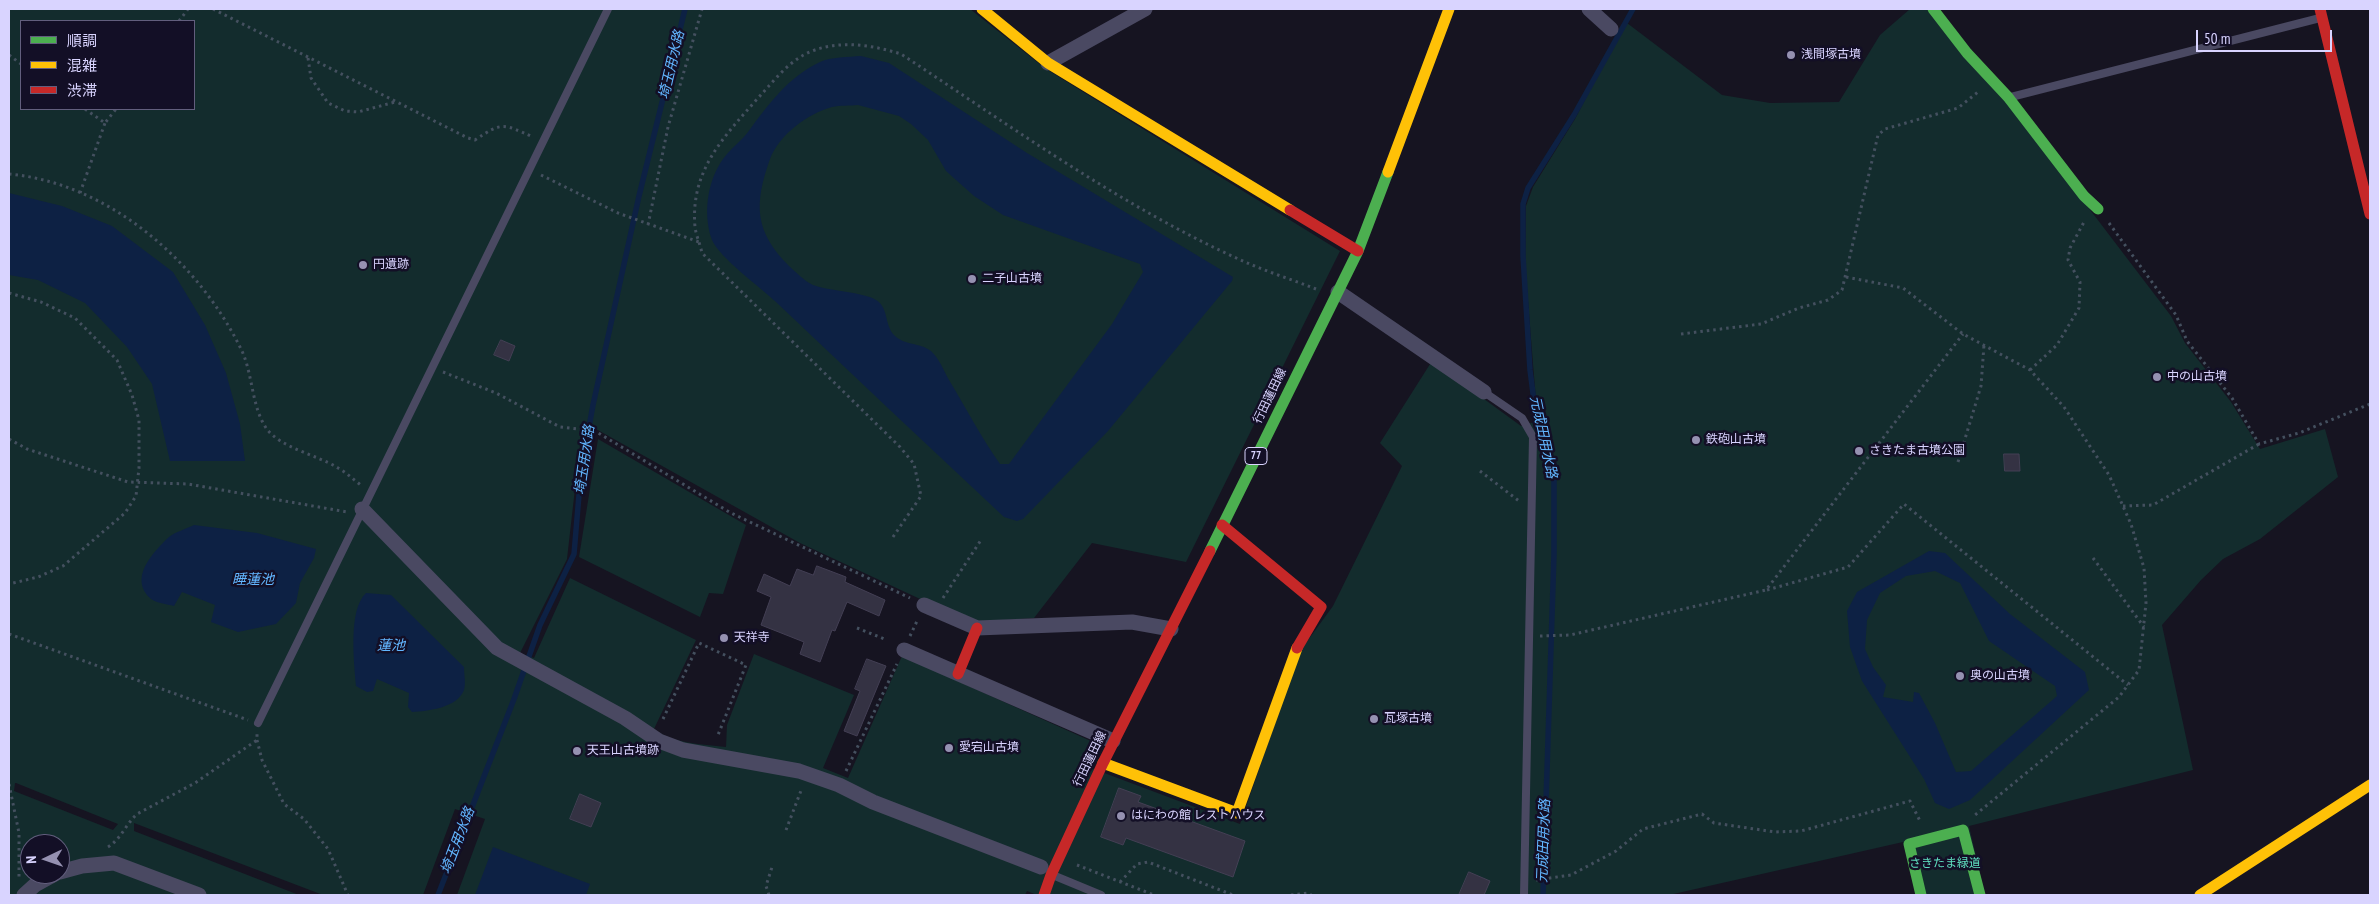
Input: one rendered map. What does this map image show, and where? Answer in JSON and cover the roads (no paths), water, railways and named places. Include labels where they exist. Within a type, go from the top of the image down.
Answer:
[{"type":"street","points":[[982,9],[1048,63],[1358,251]]},
{"type":"street","points":[[1048,63],[1145,9]]},
{"type":"street","name":"行田蓮田線","points":[[1044,895],[1046,871],[1171,629],[1331,292],[1358,251],[1449,9]]},
{"type":"street","points":[[1589,9],[1611,29]]},
{"type":"street","points":[[1934,9],[1967,53],[2008,98],[2084,196],[2098,209]]},
{"type":"street","points":[[2321,13],[2370,214]]},
{"type":"street","points":[[1331,292],[1484,392]]},
{"type":"street","points":[[361,512],[497,648],[625,718],[659,741],[683,750],[787,768],[808,774],[1046,871]]},
{"type":"street","points":[[1103,763],[1237,814],[1294,653],[1321,607],[1222,525]]},
{"type":"street","points":[[931,608],[977,628],[1132,622],[1171,629]]},
{"type":"street","points":[[958,674],[977,628]]},
{"type":"street","points":[[904,650],[1113,741]]},
{"type":"street","points":[[2200,895],[2370,785]]},
{"type":"street","points":[[1921,895],[1909,844],[1963,830],[1980,895]]},
{"type":"street","points":[[70,869],[82,866],[114,863],[199,895]]},
{"type":"street","points":[[26,894],[40,884]]},
{"type":"lane","points":[[258,723],[608,9]]},
{"type":"lane","points":[[2008,98],[2321,13]]},
{"type":"lane","points":[[1484,392],[1522,418],[1533,437],[1530,509],[1530,636],[1524,895]]},
{"type":"lane","points":[[1046,871],[1102,895]]},
{"type":"water","points":[[861,56],[889,63],[1027,153],[1233,277],[1232,281],[1108,431],[1023,519],[1017,521],[1004,517],[776,302],[731,263],[712,240],[707,218],[711,183],[720,163],[727,154],[746,135],[779,93],[798,75],[824,60]],"holes":[[[858,105],[899,116],[928,140],[946,171],[974,196],[1003,215],[1140,264],[1143,272],[1112,324],[1009,464],[1000,464],[939,361],[931,351],[922,346],[903,341],[894,335],[883,307],[876,300],[863,295],[820,287],[806,281],[777,253],[763,229],[760,216],[761,190],[770,159],[780,142],[795,127],[823,110],[838,106]]]},
{"type":"water","points":[[9,193],[62,206],[112,226],[173,272],[205,325],[226,373],[240,424],[245,461],[170,461],[152,384],[127,347],[85,303],[38,280],[9,275]]},
{"type":"water","name":"睡蓮池","points":[[194,525],[257,533],[316,549],[314,558],[300,583],[296,603],[276,624],[238,632],[211,622],[215,605],[182,592],[174,606],[151,599],[144,591],[142,575],[150,558],[169,537]]},
{"type":"water","points":[[1929,551],[1945,553],[2010,614],[2085,672],[2089,690],[1970,800],[1949,809],[1935,803],[1924,779],[1862,681],[1850,647],[1847,611],[1857,592]],"holes":[[[1935,571],[1960,583],[1989,641],[2055,686],[2057,696],[1971,771],[1956,772],[1935,723],[1919,693],[1914,692],[1913,702],[1883,697],[1886,685],[1873,667],[1865,649],[1867,620],[1880,593],[1906,576]]]},
{"type":"water","name":"蓮池","points":[[366,593],[391,595],[464,667],[464,690],[455,701],[449,705],[426,711],[412,712],[408,707],[409,693],[377,679],[373,691],[367,692],[356,686],[354,624],[360,601]]},
{"type":"water","points":[[493,847],[590,884],[586,895],[475,895]]},
{"type":"waterway","name":"埼玉用水路","points":[[438,895],[514,699],[540,625],[574,554],[581,471],[593,405],[639,196],[685,9]]},
{"type":"waterway","name":"元成田用水路","points":[[1543,895],[1554,554],[1554,474],[1535,409],[1530,370],[1523,256],[1523,204],[1528,188],[1574,115],[1633,9]]},
{"type":"place","name":"浅間塚古墳","points":[[1791,55]]},
{"type":"place","name":"円遺跡","points":[[363,265]]},
{"type":"place","name":"二子山古墳","points":[[972,279]]},
{"type":"place","name":"中の山古墳","points":[[2157,377]]},
{"type":"place","name":"鉄砲山古墳","points":[[1696,440]]},
{"type":"place","name":"さきたま古墳公園","points":[[1859,451]]},
{"type":"place","name":"天祥寺","points":[[724,638]]},
{"type":"place","name":"奥の山古墳","points":[[1960,676]]},
{"type":"place","name":"瓦塚古墳","points":[[1374,719]]},
{"type":"place","name":"愛宕山古墳","points":[[949,748]]},
{"type":"place","name":"天王山古墳跡","points":[[577,751]]},
{"type":"place","name":"はにわの館 レストハウス","points":[[1121,816]]},
{"type":"park label","name":"さきたま緑道","points":[[1945,864]]}]
